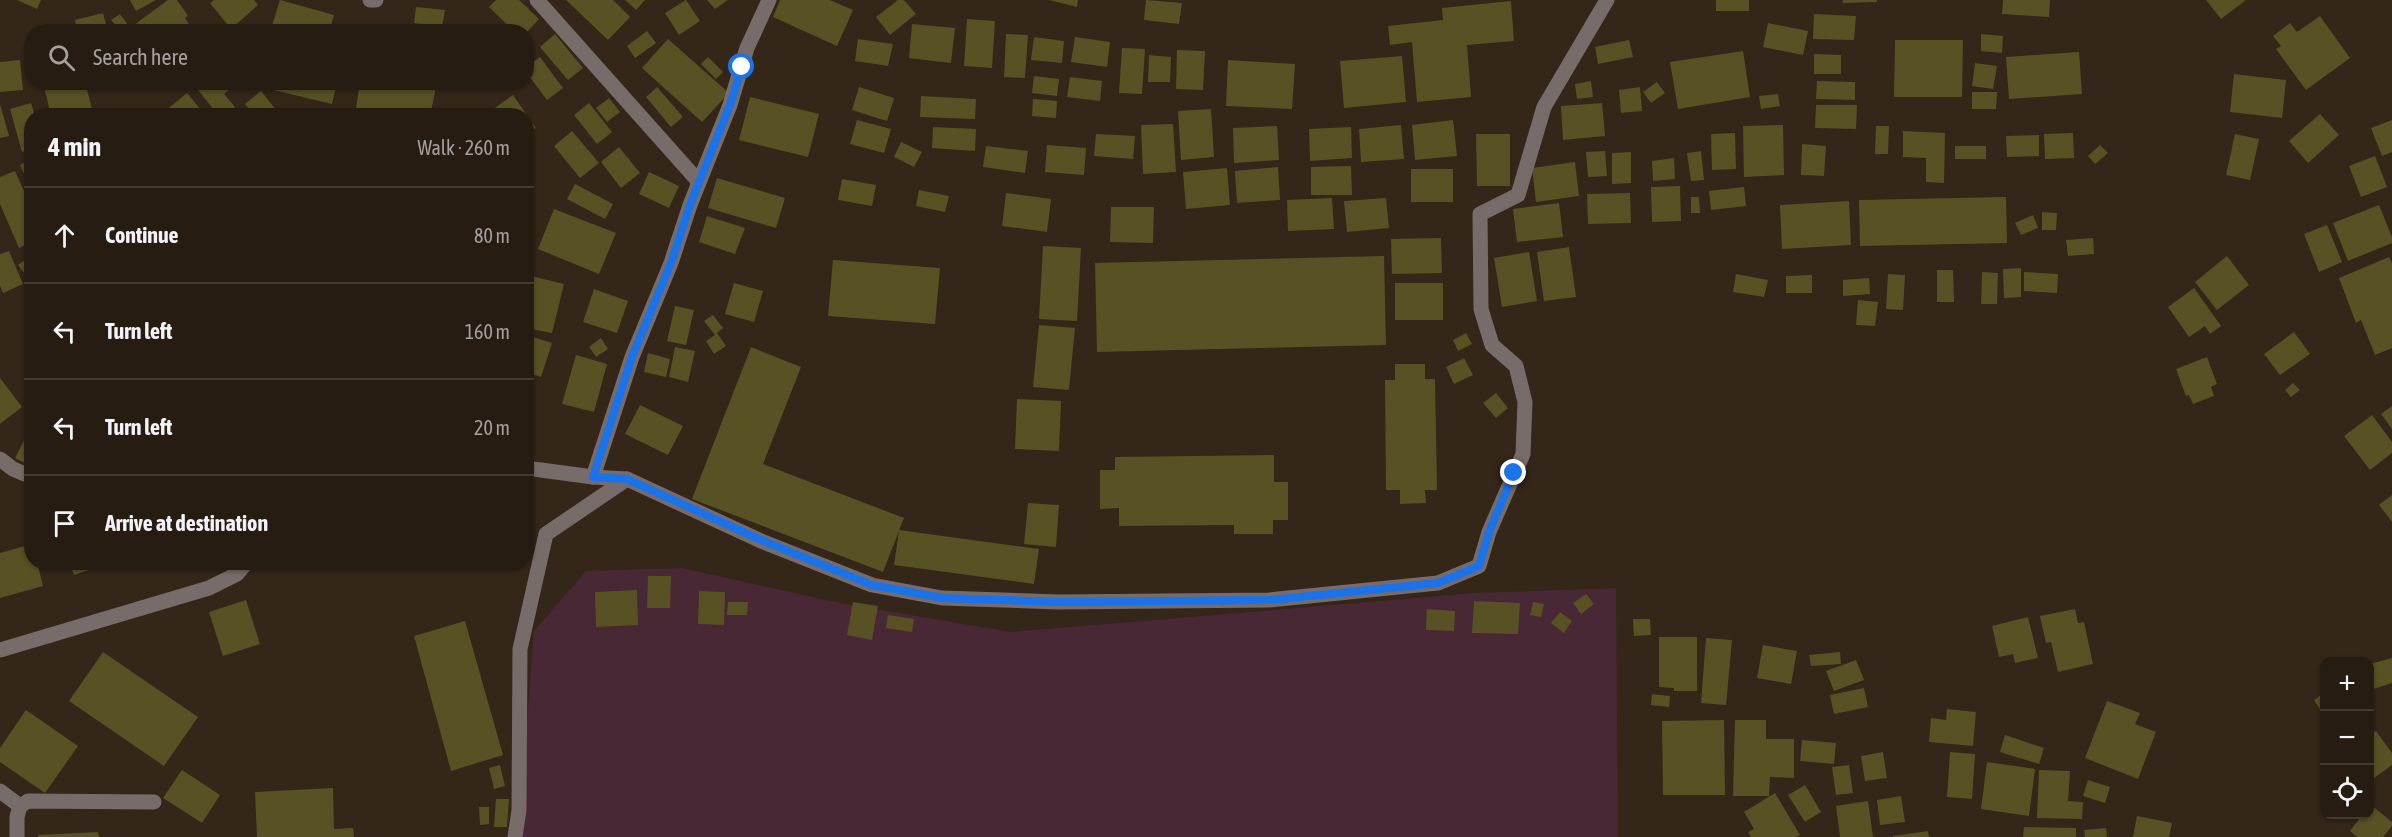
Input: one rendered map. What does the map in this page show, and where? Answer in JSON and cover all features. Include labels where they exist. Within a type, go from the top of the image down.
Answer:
[{"type":"street","points":[[370,0],[376,0]]},
{"type":"street","points":[[537,0],[699,182]]},
{"type":"street","points":[[593,477],[632,357],[671,263],[699,182],[730,105],[747,48],[769,0]]},
{"type":"street","points":[[534,469],[627,479],[761,540],[872,585],[942,598],[1059,602],[1269,600],[1438,583],[1479,566],[1489,532],[1522,454],[1525,402],[1516,366],[1492,345],[1481,309],[1480,214],[1518,195],[1544,107],[1607,0]]},
{"type":"street","points":[[0,459],[24,474]]},
{"type":"street","points":[[515,837],[519,810],[520,649],[546,534],[627,479]]},
{"type":"street","points":[[0,650],[209,588],[241,570]]},
{"type":"street","points":[[0,791],[20,806]]},
{"type":"street","points":[[17,837],[17,817],[20,806],[28,801],[154,802]]},
{"type":"shaded area","points":[[682,568],[840,603],[1011,632],[1473,593],[1616,588],[1618,837],[518,837],[534,631],[586,571]]},
{"type":"building","points":[[17,0],[41,0],[37,9]]},
{"type":"building","points":[[130,0],[156,0],[136,11]]},
{"type":"building","points":[[168,0],[177,0],[188,16],[185,18],[189,24],[135,24]]},
{"type":"building","points":[[214,0],[254,0],[258,5],[237,24],[227,24],[210,3]]},
{"type":"building","points":[[280,0],[334,15],[331,24],[273,24]]},
{"type":"building","points":[[496,0],[519,0],[539,19],[534,24],[507,24],[489,7]]},
{"type":"building","points":[[566,0],[613,0],[630,17],[608,40]]},
{"type":"building","points":[[625,0],[645,0],[636,10]]},
{"type":"building","points":[[686,0],[700,21],[679,35],[665,13]]},
{"type":"building","points":[[707,0],[728,0],[715,9]]},
{"type":"building","points":[[780,0],[830,0],[853,10],[837,46],[773,17]]},
{"type":"building","points":[[898,0],[904,0],[916,14],[890,35],[876,17]]},
{"type":"building","points":[[1049,0],[1078,0],[1077,7]]},
{"type":"building","points":[[1146,0],[1182,3],[1179,24],[1144,20]]},
{"type":"building","points":[[1716,0],[1749,0],[1749,11],[1716,11]]},
{"type":"building","points":[[1843,0],[1877,0],[1877,2],[1843,3]]},
{"type":"building","points":[[2003,0],[2050,0],[2049,17],[2002,14]]},
{"type":"building","points":[[2206,0],[2246,0],[2221,19]]},
{"type":"building","points":[[1511,1],[1514,41],[1467,45],[1471,97],[1417,102],[1412,42],[1390,45],[1388,26],[1443,20],[1442,8]]},
{"type":"building","points":[[416,7],[445,10],[443,24],[414,23]]},
{"type":"building","points":[[103,13],[106,24],[76,24],[75,20]]},
{"type":"building","points":[[120,14],[128,24],[115,24],[111,20]]},
{"type":"building","points":[[1814,14],[1856,16],[1854,40],[1813,39]]},
{"type":"building","points":[[2320,16],[2350,58],[2306,90],[2276,49],[2281,46],[2273,36],[2290,23],[2297,32]]},
{"type":"building","points":[[967,19],[995,21],[992,68],[964,66]]},
{"type":"building","points":[[1768,23],[1808,31],[1803,55],[1763,47]]},
{"type":"building","points":[[912,24],[955,28],[951,63],[909,58]]},
{"type":"building","points":[[647,31],[656,43],[635,58],[627,46]]},
{"type":"building","points":[[555,34],[583,68],[568,80],[540,47]]},
{"type":"building","points":[[1006,34],[1028,35],[1025,78],[1004,77]]},
{"type":"building","points":[[1981,34],[2003,36],[2002,53],[1981,51]]},
{"type":"building","points":[[1034,37],[1064,41],[1062,63],[1031,60]]},
{"type":"building","points":[[1075,37],[1110,42],[1107,67],[1071,62]]},
{"type":"building","points":[[668,39],[729,93],[702,122],[642,68]]},
{"type":"building","points":[[858,39],[893,44],[888,66],[855,61]]},
{"type":"building","points":[[1629,40],[1633,57],[1598,64],[1595,47]]},
{"type":"building","points":[[1895,40],[1963,40],[1962,97],[1894,97]]},
{"type":"building","points":[[1122,48],[1145,49],[1142,94],[1119,93]]},
{"type":"building","points":[[1177,50],[1205,51],[1203,90],[1176,89]]},
{"type":"building","points":[[1743,51],[1750,97],[1678,109],[1670,62]]},
{"type":"building","points":[[2079,52],[2082,94],[2009,99],[2006,57]]},
{"type":"building","points":[[1814,54],[1841,55],[1841,74],[1814,74]]},
{"type":"building","points":[[1149,55],[1171,57],[1170,82],[1148,82]]},
{"type":"building","points":[[1402,56],[1406,102],[1344,108],[1340,61]]},
{"type":"building","points":[[540,57],[563,88],[547,100],[534,83],[534,61]]},
{"type":"building","points":[[708,57],[723,72],[716,79],[701,64]]},
{"type":"building","points":[[20,60],[23,90],[0,92],[0,62]]},
{"type":"building","points":[[1228,60],[1295,64],[1292,109],[1226,106]]},
{"type":"building","points":[[1975,63],[1997,66],[1993,89],[1972,86]]},
{"type":"building","points":[[2234,74],[2286,80],[2282,118],[2230,112]]},
{"type":"building","points":[[1034,76],[1059,79],[1057,96],[1032,93]]},
{"type":"building","points":[[1070,77],[1102,81],[1100,101],[1067,97]]},
{"type":"building","points":[[1591,81],[1593,97],[1577,99],[1575,84]]},
{"type":"building","points":[[1817,81],[1855,82],[1855,100],[1816,99]]},
{"type":"building","points":[[1657,82],[1665,93],[1651,103],[1643,92]]},
{"type":"building","points":[[657,87],[683,117],[671,127],[646,97]]},
{"type":"building","points":[[859,87],[894,98],[887,121],[852,110]]},
{"type":"building","points":[[1640,87],[1642,111],[1621,113],[1619,90]]},
{"type":"building","points":[[45,90],[87,90],[92,108],[49,108]]},
{"type":"building","points":[[198,90],[229,90],[224,94],[235,107],[213,108]]},
{"type":"building","points":[[273,90],[335,90],[332,104]]},
{"type":"building","points":[[359,90],[435,90],[432,108],[356,108]]},
{"type":"building","points":[[261,91],[275,108],[248,108],[245,104]]},
{"type":"building","points":[[1972,92],[1997,92],[1996,109],[1972,109]]},
{"type":"building","points":[[187,93],[199,108],[169,108]]},
{"type":"building","points":[[1778,94],[1780,106],[1761,109],[1759,96]]},
{"type":"building","points":[[513,95],[522,108],[495,108]]},
{"type":"building","points":[[921,96],[976,99],[975,119],[920,117]]},
{"type":"building","points":[[750,97],[819,114],[808,157],[739,140]]},
{"type":"building","points":[[609,98],[620,112],[607,122],[596,108]]},
{"type":"building","points":[[1033,99],[1057,101],[1056,118],[1032,116]]},
{"type":"building","points":[[31,103],[33,108],[24,108],[24,151],[22,152],[10,109]]},
{"type":"building","points":[[589,103],[612,132],[597,144],[574,115]]},
{"type":"building","points":[[1602,103],[1605,136],[1563,140],[1561,106]]},
{"type":"building","points":[[0,104],[9,136],[0,138]]},
{"type":"building","points":[[1816,105],[1857,105],[1856,129],[1815,128]]},
{"type":"building","points":[[1211,109],[1214,157],[1181,160],[1178,111]]},
{"type":"building","points":[[2320,114],[2339,135],[2308,163],[2289,141]]},
{"type":"building","points":[[857,120],[891,129],[884,153],[850,144]]},
{"type":"building","points":[[1453,120],[1457,156],[1415,160],[1412,125]]},
{"type":"building","points":[[2392,120],[2392,152],[2382,156],[2371,128]]},
{"type":"building","points":[[1173,124],[1176,172],[1143,174],[1141,125]]},
{"type":"building","points":[[1401,125],[1404,159],[1361,162],[1359,129]]},
{"type":"building","points":[[1783,125],[1784,175],[1744,177],[1743,126]]},
{"type":"building","points":[[1277,126],[1279,160],[1234,163],[1233,128]]},
{"type":"building","points":[[1876,126],[1889,126],[1888,154],[1875,154]]},
{"type":"building","points":[[933,127],[976,129],[975,151],[932,148]]},
{"type":"building","points":[[1351,127],[1352,158],[1310,161],[1309,129]]},
{"type":"building","points":[[572,131],[599,163],[580,178],[554,146]]},
{"type":"building","points":[[1903,131],[1945,133],[1944,183],[1926,182],[1926,158],[1903,157]]},
{"type":"building","points":[[1735,133],[1736,169],[1712,170],[1711,134]]},
{"type":"building","points":[[2073,133],[2074,158],[2045,159],[2044,134]]},
{"type":"building","points":[[1096,134],[1135,136],[1133,159],[1094,156]]},
{"type":"building","points":[[1476,134],[1510,134],[1510,186],[1477,186]]},
{"type":"building","points":[[2235,134],[2259,139],[2250,180],[2226,175]]},
{"type":"building","points":[[2039,135],[2039,156],[2007,157],[2006,136]]},
{"type":"building","points":[[901,142],[922,152],[914,167],[894,157]]},
{"type":"building","points":[[1802,144],[1826,146],[1824,176],[1801,175]]},
{"type":"building","points":[[1047,145],[1086,148],[1084,175],[1045,172]]},
{"type":"building","points":[[2100,145],[2108,153],[2095,164],[2088,156]]},
{"type":"building","points":[[986,146],[1028,151],[1025,173],[983,167]]},
{"type":"building","points":[[1955,146],[1986,146],[1986,159],[1955,159]]},
{"type":"building","points":[[619,147],[640,173],[621,188],[601,162]]},
{"type":"building","points":[[1605,151],[1607,176],[1588,177],[1586,152]]},
{"type":"building","points":[[1701,151],[1704,180],[1691,181],[1687,153]]},
{"type":"building","points":[[1631,152],[1631,183],[1612,184],[1612,153]]},
{"type":"building","points":[[2375,156],[2387,187],[2361,197],[2349,166]]},
{"type":"building","points":[[1674,158],[1675,179],[1653,181],[1652,161]]},
{"type":"building","points":[[1575,162],[1579,196],[1536,202],[1532,168]]},
{"type":"building","points":[[1351,166],[1352,195],[1311,195],[1311,167]]},
{"type":"building","points":[[1278,167],[1280,200],[1237,203],[1235,171]]},
{"type":"building","points":[[1227,168],[1230,205],[1186,209],[1183,172]]},
{"type":"building","points":[[1411,169],[1453,169],[1453,202],[1411,202]]},
{"type":"building","points":[[15,171],[24,191],[24,246],[19,248],[0,204],[0,177]]},
{"type":"building","points":[[649,172],[679,186],[669,208],[639,194]]},
{"type":"building","points":[[717,178],[785,198],[776,228],[708,208]]},
{"type":"building","points":[[842,179],[876,185],[872,206],[838,200]]},
{"type":"building","points":[[575,184],[613,204],[605,219],[567,199]]},
{"type":"building","points":[[1680,186],[1681,221],[1652,222],[1651,187]]},
{"type":"building","points":[[1744,187],[1746,206],[1711,210],[1709,191]]},
{"type":"building","points":[[919,190],[949,196],[945,212],[916,206]]},
{"type":"building","points":[[1006,193],[1051,199],[1047,232],[1002,226]]},
{"type":"building","points":[[1630,193],[1631,223],[1588,224],[1587,194]]},
{"type":"building","points":[[1691,197],[1699,197],[1700,213],[1691,213]]},
{"type":"building","points":[[2006,197],[2007,243],[1860,246],[1859,200]]},
{"type":"building","points":[[1332,198],[1334,229],[1288,231],[1287,200]]},
{"type":"building","points":[[1386,198],[1389,228],[1347,232],[1344,201]]},
{"type":"building","points":[[1849,201],[1851,245],[1782,249],[1780,205]]},
{"type":"building","points":[[1559,203],[1563,237],[1517,242],[1513,209]]},
{"type":"building","points":[[2379,205],[2392,237],[2392,243],[2348,261],[2333,223]]},
{"type":"building","points":[[1111,207],[1154,207],[1153,243],[1110,242]]},
{"type":"building","points":[[554,209],[616,233],[599,274],[538,249]]},
{"type":"building","points":[[2042,212],[2057,213],[2056,230],[2042,230]]},
{"type":"building","points":[[2033,215],[2038,228],[2021,235],[2015,223]]},
{"type":"building","points":[[707,216],[745,228],[735,254],[699,242]]},
{"type":"building","points":[[2327,225],[2342,262],[2319,272],[2304,234]]},
{"type":"building","points":[[1441,238],[1442,273],[1392,274],[1391,239]]},
{"type":"building","points":[[2093,238],[2094,254],[2068,256],[2066,240]]},
{"type":"building","points":[[1043,246],[1081,248],[1077,321],[1039,319]]},
{"type":"building","points":[[1569,247],[1576,297],[1544,301],[1537,252]]},
{"type":"building","points":[[9,251],[23,284],[3,293],[0,286],[0,254]]},
{"type":"building","points":[[1529,252],[1537,301],[1502,307],[1494,258]]},
{"type":"building","points":[[1384,256],[1386,345],[1097,352],[1095,263]]},
{"type":"building","points":[[2227,256],[2249,285],[2217,310],[2195,282]]},
{"type":"building","points":[[2389,257],[2392,263],[2392,348],[2375,355],[2361,320],[2356,323],[2339,278]]},
{"type":"building","points":[[833,260],[940,268],[935,324],[828,316]]},
{"type":"building","points":[[24,261],[24,273],[18,265]]},
{"type":"building","points":[[2021,268],[2021,297],[2004,298],[2003,269]]},
{"type":"building","points":[[1937,270],[1953,270],[1954,302],[1937,302]]},
{"type":"building","points":[[1982,272],[1998,273],[1997,304],[1981,304]]},
{"type":"building","points":[[2024,272],[2058,274],[2057,293],[2024,291]]},
{"type":"building","points":[[1736,274],[1768,280],[1764,297],[1733,292]]},
{"type":"building","points":[[1888,274],[1905,275],[1903,310],[1886,309]]},
{"type":"building","points":[[1812,275],[1812,293],[1786,293],[1786,276]]},
{"type":"building","points":[[534,277],[564,284],[552,333],[534,330]]},
{"type":"building","points":[[1869,278],[1870,294],[1843,296],[1843,280]]},
{"type":"building","points":[[734,283],[763,291],[754,322],[725,314]]},
{"type":"building","points":[[1395,283],[1443,283],[1443,320],[1395,320]]},
{"type":"building","points":[[2194,288],[2221,326],[2210,334],[2205,326],[2189,337],[2168,307]]},
{"type":"building","points":[[594,289],[628,301],[617,333],[583,322]]},
{"type":"building","points":[[1858,300],[1878,302],[1875,326],[1856,325]]},
{"type":"building","points":[[675,306],[694,310],[686,345],[667,341]]},
{"type":"building","points":[[713,315],[723,328],[717,333],[726,346],[714,354],[706,341],[715,335],[704,321]]},
{"type":"building","points":[[1039,325],[1075,328],[1069,390],[1033,387]]},
{"type":"building","points":[[2294,332],[2310,354],[2280,375],[2264,354]]},
{"type":"building","points":[[1466,333],[1472,344],[1458,351],[1453,340]]},
{"type":"building","points":[[534,337],[552,343],[541,377],[534,375]]},
{"type":"building","points":[[601,338],[608,349],[596,357],[589,347]]},
{"type":"building","points":[[675,347],[695,351],[688,382],[669,377]]},
{"type":"building","points":[[751,347],[801,367],[763,464],[904,518],[899,530],[1039,549],[1034,584],[894,565],[899,531],[883,572],[692,499]]},
{"type":"building","points":[[648,353],[670,359],[666,377],[644,372]]},
{"type":"building","points":[[576,355],[607,364],[594,412],[562,404]]},
{"type":"building","points":[[2207,357],[2217,384],[2211,387],[2214,396],[2193,404],[2189,395],[2186,396],[2176,369]]},
{"type":"building","points":[[1464,358],[1473,375],[1454,384],[1446,367]]},
{"type":"building","points":[[1395,364],[1425,364],[1425,379],[1435,379],[1437,490],[1425,490],[1426,503],[1400,504],[1400,490],[1386,490],[1385,380],[1395,380]]},
{"type":"building","points":[[0,378],[22,407],[0,424]]},
{"type":"building","points":[[2293,383],[2300,390],[2291,397],[2285,390]]},
{"type":"building","points":[[1496,393],[1508,408],[1496,418],[1483,403]]},
{"type":"building","points":[[1017,399],[1061,401],[1059,451],[1015,449]]},
{"type":"building","points":[[640,405],[683,426],[668,455],[625,434]]},
{"type":"building","points":[[2392,406],[2392,429],[2381,414]]},
{"type":"building","points":[[2372,415],[2392,442],[2392,453],[2370,470],[2344,436]]},
{"type":"building","points":[[24,441],[24,463],[15,458]]},
{"type":"building","points":[[1274,455],[1274,482],[1288,482],[1288,520],[1273,520],[1273,534],[1234,534],[1234,525],[1119,526],[1119,508],[1100,509],[1100,470],[1115,470],[1115,457]]},
{"type":"building","points":[[2392,495],[2392,522],[2379,505]]},
{"type":"building","points":[[1028,503],[1059,505],[1056,547],[1024,544]]},
{"type":"building","points":[[24,546],[24,570],[39,570],[43,586],[0,598],[0,553]]},
{"type":"building","points":[[72,570],[89,570],[74,575]]},
{"type":"building","points":[[648,576],[671,576],[670,608],[647,608]]},
{"type":"building","points":[[637,590],[638,625],[596,627],[595,592]]},
{"type":"building","points":[[699,591],[725,592],[724,625],[698,624]]},
{"type":"building","points":[[1586,594],[1594,604],[1581,614],[1573,603]]},
{"type":"building","points":[[246,600],[260,644],[223,656],[209,612]]},
{"type":"building","points":[[1474,601],[1520,603],[1518,634],[1472,633]]},
{"type":"building","points":[[728,602],[748,602],[747,615],[727,615]]},
{"type":"building","points":[[853,602],[878,606],[872,640],[847,635]]},
{"type":"building","points":[[1533,602],[1544,604],[1541,617],[1530,615]]},
{"type":"building","points":[[1427,609],[1455,611],[1454,631],[1426,630]]},
{"type":"building","points":[[2075,609],[2078,623],[2084,622],[2093,664],[2058,672],[2051,642],[2046,643],[2040,616]]},
{"type":"building","points":[[1560,612],[1572,621],[1564,633],[1551,623]]},
{"type":"building","points":[[888,615],[914,619],[912,632],[886,628]]},
{"type":"building","points":[[2028,617],[2038,658],[2015,663],[2013,654],[1999,657],[1992,626]]},
{"type":"building","points":[[1633,619],[1650,619],[1651,635],[1634,636]]},
{"type":"building","points":[[465,621],[503,755],[451,771],[414,636]]},
{"type":"building","points":[[1659,637],[1697,637],[1697,691],[1674,691],[1674,688],[1659,687]]},
{"type":"building","points":[[1706,638],[1732,640],[1726,705],[1701,703]]},
{"type":"building","points":[[1763,645],[1797,651],[1791,684],[1757,678]]},
{"type":"building","points":[[103,652],[198,717],[164,766],[69,701]]},
{"type":"building","points":[[1840,652],[1841,664],[1811,666],[1809,655]]},
{"type":"building","points":[[2392,658],[2392,683],[2374,689],[2374,663]]},
{"type":"building","points":[[1856,660],[1864,680],[1834,691],[1826,671]]},
{"type":"building","points":[[1864,688],[1868,707],[1834,714],[1830,695]]},
{"type":"building","points":[[1652,694],[1670,696],[1669,707],[1651,705]]},
{"type":"building","points":[[2320,696],[2320,709],[2314,700]]},
{"type":"building","points":[[2107,701],[2140,713],[2135,724],[2156,732],[2138,779],[2085,758]]},
{"type":"building","points":[[1947,709],[1976,712],[1973,746],[1929,742],[1931,718],[1946,720]]},
{"type":"building","points":[[26,710],[78,746],[45,793],[0,762],[0,748]]},
{"type":"building","points":[[1724,720],[1725,795],[1663,795],[1662,721]]},
{"type":"building","points":[[1735,720],[1766,720],[1766,739],[1794,739],[1794,778],[1770,777],[1769,796],[1733,796]]},
{"type":"building","points":[[2376,731],[2392,753],[2392,765],[2374,778],[2374,765],[2374,732]]},
{"type":"building","points":[[2005,735],[2044,748],[2039,764],[2000,752]]},
{"type":"building","points":[[1802,740],[1836,743],[1834,764],[1800,761]]},
{"type":"building","points":[[1883,752],[1887,778],[1865,781],[1861,756]]},
{"type":"building","points":[[1950,752],[1975,754],[1972,799],[1947,797]]},
{"type":"building","points":[[1987,762],[2035,769],[2029,816],[1981,809]]},
{"type":"building","points":[[500,765],[505,786],[494,789],[489,768]]},
{"type":"building","points":[[1849,765],[1853,793],[1836,795],[1832,767]]},
{"type":"building","points":[[182,770],[220,795],[202,823],[163,798]]},
{"type":"building","points":[[2039,770],[2070,771],[2068,801],[2083,802],[2082,819],[2037,818]]},
{"type":"building","points":[[2088,780],[2110,787],[2105,803],[2083,796]]},
{"type":"building","points":[[1805,785],[1821,812],[1805,822],[1788,795]]},
{"type":"building","points":[[333,788],[334,829],[353,828],[354,837],[257,837],[255,792]]},
{"type":"building","points":[[1775,793],[1800,835],[1796,837],[1751,837],[1748,832],[1754,829],[1744,812]]},
{"type":"building","points":[[1901,796],[1905,822],[1880,825],[1877,800]]},
{"type":"building","points":[[496,799],[509,799],[507,827],[494,827]]},
{"type":"building","points":[[1868,801],[1873,837],[1840,837],[1836,806]]},
{"type":"building","points":[[479,807],[489,807],[489,824],[480,825]]},
{"type":"building","points":[[2374,807],[2392,822],[2392,826],[2383,837],[2357,837],[2350,831],[2359,819],[2374,819]]},
{"type":"building","points":[[2137,816],[2172,823],[2169,837],[2133,837]]},
{"type":"building","points":[[2024,827],[2076,828],[2076,837],[2023,837]]},
{"type":"building","points":[[2106,828],[2107,837],[2085,837],[2084,830]]},
{"type":"building","points":[[1928,831],[1929,837],[1893,837],[1893,836]]},
{"type":"building","points":[[98,832],[99,837],[38,837],[38,835]]},
{"type":"route","points":[[742,67],[730,105],[690,205],[671,263],[632,357],[593,477],[627,479],[761,540],[872,585],[942,598],[1059,602],[1269,600],[1438,583],[1479,566],[1489,532],[1514,473]]}]
